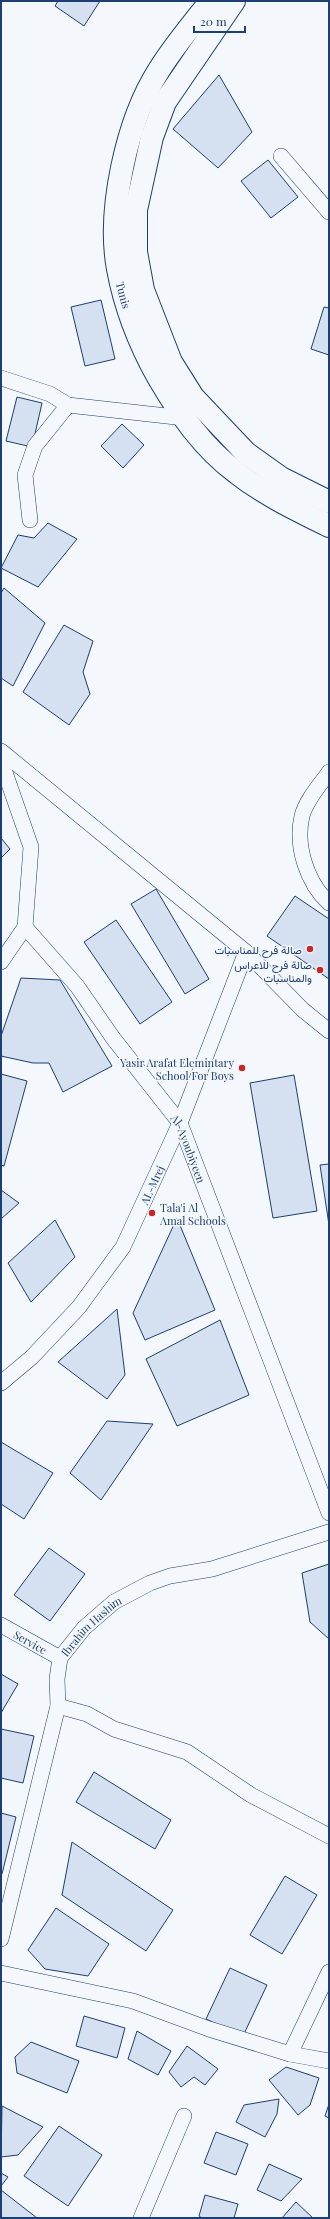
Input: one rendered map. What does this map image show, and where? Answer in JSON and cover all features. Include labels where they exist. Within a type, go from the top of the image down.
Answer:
[{"type":"main road","name":"Tunis","points":[[228,3],[158,71],[142,103],[128,142],[118,181],[116,224],[117,267],[127,309],[149,361],[202,442],[236,473],[274,498],[329,526]]},
{"type":"main road","points":[[228,3],[165,102],[152,137],[136,210],[136,252],[143,290],[171,362],[193,397],[246,453],[281,478],[329,502]]},
{"type":"street","points":[[281,156],[329,212]]},
{"type":"street","points":[[1,378],[50,394],[68,405],[185,418]]},
{"type":"street","points":[[30,520],[25,475],[35,446],[68,405]]},
{"type":"street","points":[[1,751],[246,952],[303,1010],[329,1031]]},
{"type":"street","points":[[1,761],[31,847],[25,927],[1,962]]},
{"type":"street","points":[[329,772],[302,815],[300,834],[302,854],[307,870],[315,888],[329,903]]},
{"type":"street","name":"Al-Ayoubiyeen","points":[[25,927],[77,986],[113,1038],[180,1123],[329,1513]]},
{"type":"street","name":"AL-Mrej","points":[[1,1383],[32,1357],[79,1307],[123,1247],[180,1123],[246,952]]},
{"type":"street","name":"Ibrahim Hashim","points":[[1,1939],[58,1706],[57,1679],[60,1658],[79,1634],[98,1615],[114,1602],[150,1583],[189,1572],[212,1569],[329,1532]]},
{"type":"street","name":"Service","points":[[1,1624],[60,1658]]},
{"type":"street","points":[[58,1706],[87,1714],[114,1729],[187,1752],[251,1795],[329,1836]]},
{"type":"street","points":[[1,1972],[133,2002],[209,2029],[290,2054],[329,2061]]},
{"type":"street","points":[[290,2054],[329,1972]]},
{"type":"street","points":[[141,2218],[184,2116]]},
{"type":"building","points":[[58,1],[100,1],[84,26],[55,6]]},
{"type":"building","points":[[219,75],[252,132],[218,168],[173,129]]},
{"type":"building","points":[[268,160],[298,197],[271,218],[241,181]]},
{"type":"building","points":[[101,300],[115,359],[85,366],[71,307]]},
{"type":"building","points":[[324,307],[329,308],[329,355],[311,349]]},
{"type":"building","points":[[17,397],[42,403],[32,447],[6,441]]},
{"type":"building","points":[[122,424],[144,445],[123,468],[101,446]]},
{"type":"building","points":[[48,523],[77,539],[38,587],[1,568],[18,535],[34,538]]},
{"type":"building","points":[[4,588],[45,623],[13,686],[1,678],[1,593]]},
{"type":"building","points":[[64,625],[93,641],[83,672],[90,694],[69,725],[23,692]]},
{"type":"building","points":[[1,838],[10,849],[1,858]]},
{"type":"building","points":[[156,889],[209,979],[185,994],[131,904]]},
{"type":"building","points":[[295,896],[329,919],[329,979],[267,936]]},
{"type":"building","points":[[116,920],[172,1002],[140,1024],[84,942]]},
{"type":"building","points":[[21,978],[60,980],[112,1066],[63,1092],[49,1063],[33,1063],[1,1056],[1,1036]]},
{"type":"building","points":[[1,1074],[27,1081],[4,1166],[1,1165]]},
{"type":"building","points":[[294,1075],[317,1211],[273,1218],[250,1083]]},
{"type":"building","points":[[329,1164],[329,1225],[320,1165]]},
{"type":"building","points":[[1,1190],[19,1203],[1,1219]]},
{"type":"building","points":[[177,1218],[215,1310],[145,1340],[133,1313]]},
{"type":"building","points":[[55,1220],[75,1257],[31,1302],[8,1263]]},
{"type":"building","points":[[117,1309],[125,1375],[107,1399],[58,1362]]},
{"type":"building","points":[[220,1320],[249,1395],[177,1426],[146,1359]]},
{"type":"building","points":[[107,1421],[153,1424],[101,1500],[70,1473]]},
{"type":"building","points":[[1,1442],[53,1473],[24,1519],[1,1504]]},
{"type":"building","points":[[49,1548],[85,1574],[50,1621],[14,1595]]},
{"type":"building","points":[[329,1564],[329,1639],[310,1622],[302,1573]]},
{"type":"building","points":[[1,1674],[18,1684],[1,1713]]},
{"type":"building","points":[[1,1729],[34,1736],[23,1783],[1,1778]]},
{"type":"building","points":[[94,1772],[171,1820],[155,1849],[76,1802]]},
{"type":"building","points":[[1,1813],[16,1817],[2,1874],[1,1874]]},
{"type":"building","points":[[72,1842],[173,1910],[146,1951],[62,1895]]},
{"type":"building","points":[[285,1876],[317,1895],[282,1954],[250,1935]]},
{"type":"building","points":[[56,1908],[109,1944],[88,1976],[45,1969],[28,1950]]},
{"type":"building","points":[[230,1968],[267,1985],[243,2036],[206,2019]]},
{"type":"building","points":[[84,2016],[125,2028],[117,2058],[76,2046]]},
{"type":"building","points":[[137,2031],[171,2051],[158,2075],[128,2059]]},
{"type":"building","points":[[31,2042],[79,2061],[67,2093],[17,2073],[15,2057]]},
{"type":"building","points":[[187,2046],[218,2069],[205,2085],[194,2077],[181,2087],[169,2072]]},
{"type":"building","points":[[286,2067],[319,2078],[310,2105],[298,2115],[269,2080]]},
{"type":"building","points":[[279,2099],[277,2114],[265,2137],[236,2122],[244,2105]]},
{"type":"building","points":[[329,2104],[329,2118],[325,2116]]},
{"type":"building","points":[[2,2106],[43,2127],[18,2155],[1,2157]]},
{"type":"building","points":[[59,2126],[102,2155],[68,2206],[24,2176]]},
{"type":"building","points":[[216,2132],[248,2144],[236,2175],[204,2163]]},
{"type":"building","points":[[269,2164],[302,2179],[281,2201],[257,2190]]},
{"type":"building","points":[[1,2173],[8,2177],[1,2186]]},
{"type":"building","points":[[1,2190],[37,2218],[1,2218]]},
{"type":"building","points":[[205,2195],[238,2204],[234,2218],[202,2218],[199,2216]]},
{"type":"building","points":[[296,2202],[313,2218],[282,2218]]},
{"type":"place","name":"صالة فرح للمناسبات","points":[[310,949]]},
{"type":"place","name":"صالة فرح للاعراس والمناسبات","points":[[320,970]]},
{"type":"place","name":"Yasir Arafat Elemintary School For Boys","points":[[242,1068]]},
{"type":"place","name":"Tala'i Al Amal Schools","points":[[152,1213]]}]
